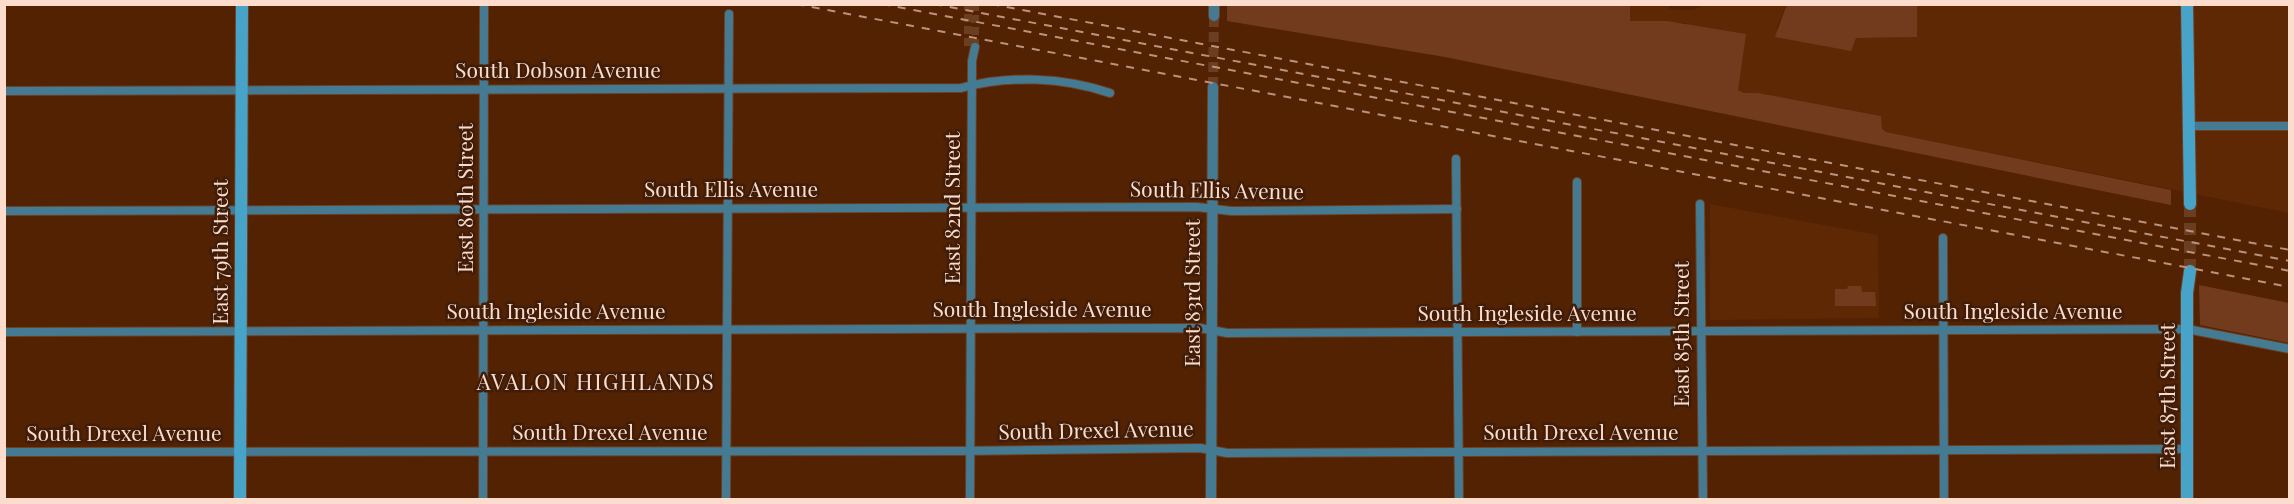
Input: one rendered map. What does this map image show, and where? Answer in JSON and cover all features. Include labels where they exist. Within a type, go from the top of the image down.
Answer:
[{"type":"main road","name":"East 79th Street","points":[[240,500],[242,4]]},
{"type":"main road","points":[[2186,204],[2187,4]]},
{"type":"main road","name":"East 87th Street","points":[[2186,270],[2187,500]]},
{"type":"street","name":"East 80th Street","points":[[483,500],[484,4]]},
{"type":"street","points":[[1214,4],[1214,16]]},
{"type":"street","points":[[726,500],[729,14]]},
{"type":"street","name":"East 82nd Street","points":[[970,500],[971,46]]},
{"type":"street","name":"South Dobson Avenue","points":[[4,91],[961,88],[984,81],[1057,81],[1079,83],[1110,93]]},
{"type":"street","name":"East 83rd Street","points":[[1211,500],[1213,87]]},
{"type":"street","points":[[2187,126],[2289,126]]},
{"type":"street","points":[[1456,159],[1459,500]]},
{"type":"street","points":[[1576,182],[1577,332]]},
{"type":"street","name":"East 85th Street","points":[[1700,204],[1703,500]]},
{"type":"street","name":"South Ellis Avenue","points":[[4,211],[971,207],[1457,209]]},
{"type":"street","points":[[1943,238],[1944,500]]},
{"type":"street","name":"South Ingleside Avenue","points":[[4,333],[970,328],[1212,330],[1227,333],[2187,329],[2289,349]]},
{"type":"street","name":"South Drexel Avenue","points":[[4,452],[970,451],[1200,447],[1227,453],[2187,449]]},
{"type":"shaded area","points":[[1227,4],[1630,5],[1630,21],[1667,21],[1746,34],[1738,90],[1744,93],[1758,93],[1881,116],[1882,129],[1886,132],[2171,190],[2171,205],[1445,57],[1227,21]]},
{"type":"shaded area","points":[[1630,5],[1669,5],[1669,9],[1692,10],[1706,5],[1790,5],[1786,7],[1776,29],[1856,38],[1916,37],[1917,5],[2289,5],[2289,213],[1886,132],[1882,130],[1881,116],[1758,93],[1744,93],[1738,90],[1686,23],[1630,21]]},
{"type":"shaded area","points":[[1790,5],[1917,5],[1917,37],[1856,38],[1851,51],[1775,37],[1786,7]]},
{"type":"shaded area","points":[[1710,204],[1878,235],[1879,318],[1710,320]]},
{"type":"shaded area","points":[[2199,285],[2289,303],[2289,343],[2200,325]]},
{"type":"shaded area","points":[[1848,286],[1861,286],[1862,292],[1875,292],[1876,306],[1835,306],[1835,289],[1847,289]]},
{"type":"tunnel","points":[[968,4],[968,46]]},
{"type":"tunnel","points":[[975,4],[975,47]]},
{"type":"tunnel","points":[[1213,87],[1214,16]]},
{"type":"tunnel","points":[[2190,204],[2190,271]]},
{"type":"railway","points":[[796,4],[2290,287]]},
{"type":"railway","points":[[882,4],[2290,271]]},
{"type":"railway","points":[[934,4],[2290,261]]},
{"type":"railway","points":[[991,4],[2290,250]]},
{"type":"district","name":"AVALON HIGHLANDS","points":[[596,382]]}]
